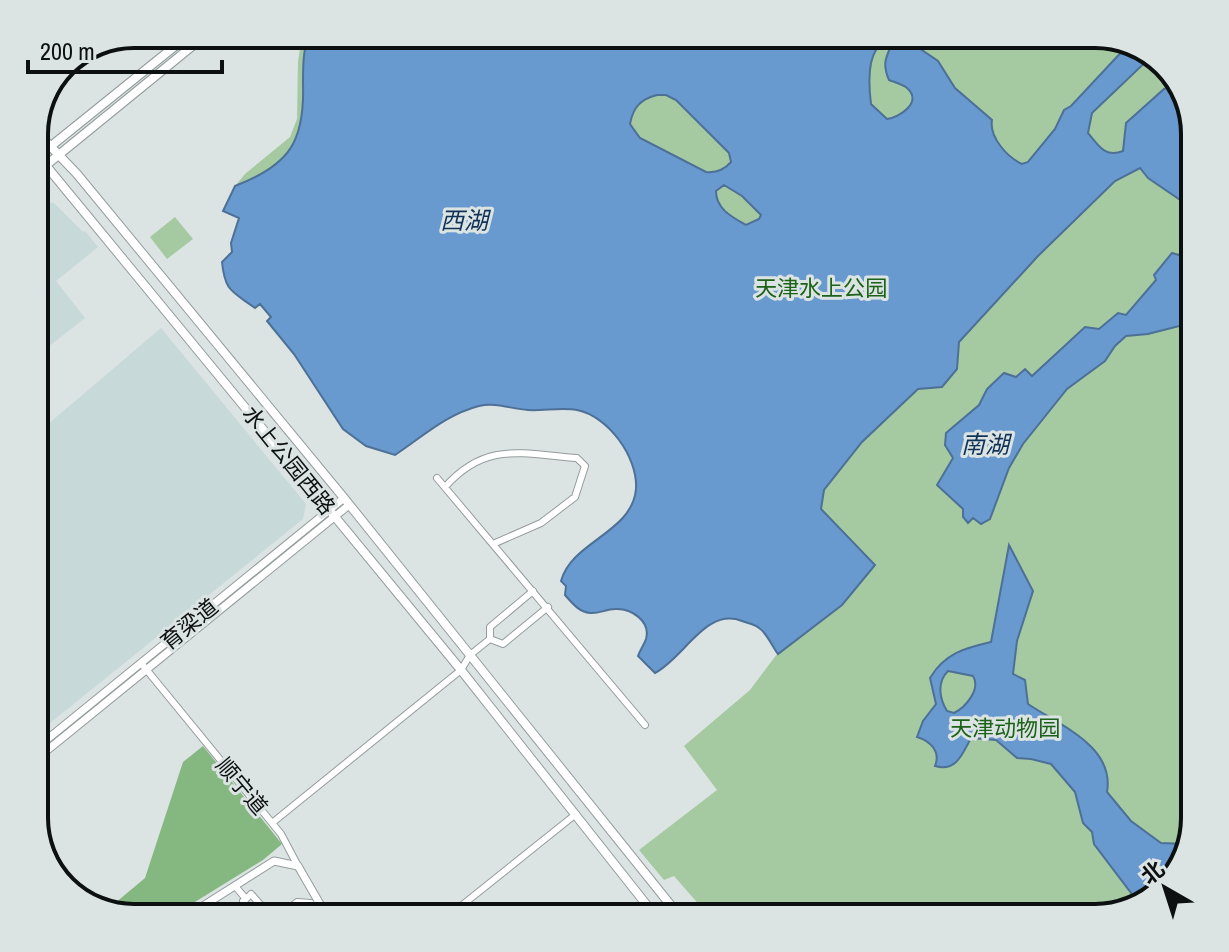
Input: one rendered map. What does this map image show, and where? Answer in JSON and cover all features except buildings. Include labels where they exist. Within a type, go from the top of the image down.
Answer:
[{"type":"main road","name":"水上公园西路","points":[[48,149],[173,48]]},
{"type":"main road","points":[[48,164],[190,48]]},
{"type":"main road","name":"水上公园西路","points":[[48,144],[346,501],[670,904]]},
{"type":"main road","name":"水上公园西路","points":[[48,166],[461,670],[646,904]]},
{"type":"street","points":[[445,487],[460,470],[497,453],[514,451],[582,461],[585,466],[575,497],[541,523],[493,544]]},
{"type":"street","points":[[437,478],[645,725]]},
{"type":"street","points":[[48,749],[143,666],[346,501]]},
{"type":"street","points":[[490,639],[490,627],[533,591]]},
{"type":"street","points":[[490,639],[503,644],[548,607]]},
{"type":"street","points":[[272,823],[461,670],[470,655],[490,639]]},
{"type":"street","name":"育梁道","points":[[48,739],[143,666]]},
{"type":"street","name":"顺宁道","points":[[143,666],[281,834],[320,904]]},
{"type":"street","points":[[464,904],[576,814]]},
{"type":"street","points":[[206,904],[274,861],[298,866]]},
{"type":"street","points":[[235,886],[246,899]]},
{"type":"street","points":[[245,904],[243,901],[251,894],[261,904]]},
{"type":"shaded area","points":[[48,203],[54,203],[98,247],[56,281],[85,318],[48,347]]},
{"type":"shaded area","points":[[161,328],[306,504],[303,519],[48,725],[48,424]]},
{"type":"green space","name":"天津水上公园","points":[[300,48],[1095,48],[1123,53],[1148,66],[1172,96],[1181,134],[1181,818],[1175,848],[1125,848],[1125,898],[1095,904],[698,904],[674,876],[664,880],[639,850],[717,790],[684,746],[750,690],[777,654],[760,628],[736,618],[722,618],[709,623],[655,673],[638,656],[647,633],[638,617],[621,609],[586,612],[576,607],[565,595],[566,586],[561,581],[567,567],[624,516],[632,504],[636,489],[632,464],[619,440],[600,420],[589,414],[571,409],[528,410],[497,405],[479,406],[445,420],[395,455],[366,446],[343,429],[294,354],[267,321],[271,317],[260,304],[255,308],[231,290],[222,262],[232,252],[231,243],[239,218],[223,211],[235,186],[290,137],[297,119]]},
{"type":"green space","points":[[175,217],[193,239],[167,259],[150,237]]},
{"type":"green space","points":[[203,746],[282,844],[263,860],[192,904],[117,902],[145,878],[183,762]]},
{"type":"water","name":"西湖","points":[[305,48],[878,48],[869,76],[871,104],[887,119],[908,108],[912,98],[907,88],[889,80],[885,66],[890,48],[919,48],[938,61],[955,88],[992,120],[993,133],[1000,146],[1022,164],[1028,162],[1055,129],[1064,110],[1121,52],[1144,64],[1092,113],[1088,133],[1107,152],[1123,151],[1126,123],[1167,88],[1179,117],[1181,200],[1148,178],[1140,168],[1115,181],[1038,256],[959,342],[957,369],[942,387],[918,389],[862,442],[824,490],[821,509],[875,565],[842,605],[778,654],[764,633],[755,626],[729,619],[717,621],[655,673],[638,656],[647,633],[643,621],[621,609],[593,613],[582,611],[565,595],[566,586],[561,581],[567,567],[577,556],[613,527],[632,504],[636,489],[632,464],[610,429],[600,420],[577,410],[528,410],[485,405],[445,420],[395,455],[366,446],[343,429],[294,354],[267,321],[271,317],[260,304],[255,308],[228,285],[222,262],[232,252],[231,243],[239,218],[223,211],[235,186],[269,169],[281,159],[297,136],[303,103]],"holes":[[[666,95],[676,100],[729,153],[731,162],[726,167],[706,172],[640,138],[630,124],[636,108],[646,99]],[[724,185],[742,196],[761,215],[746,225],[726,212],[719,203],[716,191]]]},
{"type":"water","name":"南湖","points":[[1172,253],[1181,253],[1181,326],[1126,336],[1105,361],[1067,389],[1023,444],[1009,468],[990,519],[981,524],[973,518],[968,523],[963,517],[963,509],[937,485],[953,458],[945,445],[946,433],[979,405],[987,389],[1004,373],[1016,377],[1025,369],[1032,376],[1085,327],[1099,329],[1118,313],[1126,315],[1156,280],[1154,275]]},
{"type":"water","points":[[1009,545],[1033,591],[1017,641],[1013,674],[1025,680],[1028,704],[1069,729],[1094,749],[1107,776],[1107,792],[1131,821],[1161,843],[1177,844],[1175,848],[1125,848],[1125,885],[1094,844],[1092,832],[1083,823],[1075,792],[1051,764],[1017,758],[996,740],[971,738],[953,764],[948,767],[935,766],[937,756],[933,747],[917,737],[923,721],[936,704],[930,678],[942,663],[956,653],[991,642]],"holes":[[[948,671],[973,676],[975,686],[963,707],[954,713],[947,711],[940,690]]]},
{"type":"park label","name":"天津动物园","points":[[1005,728]]}]
